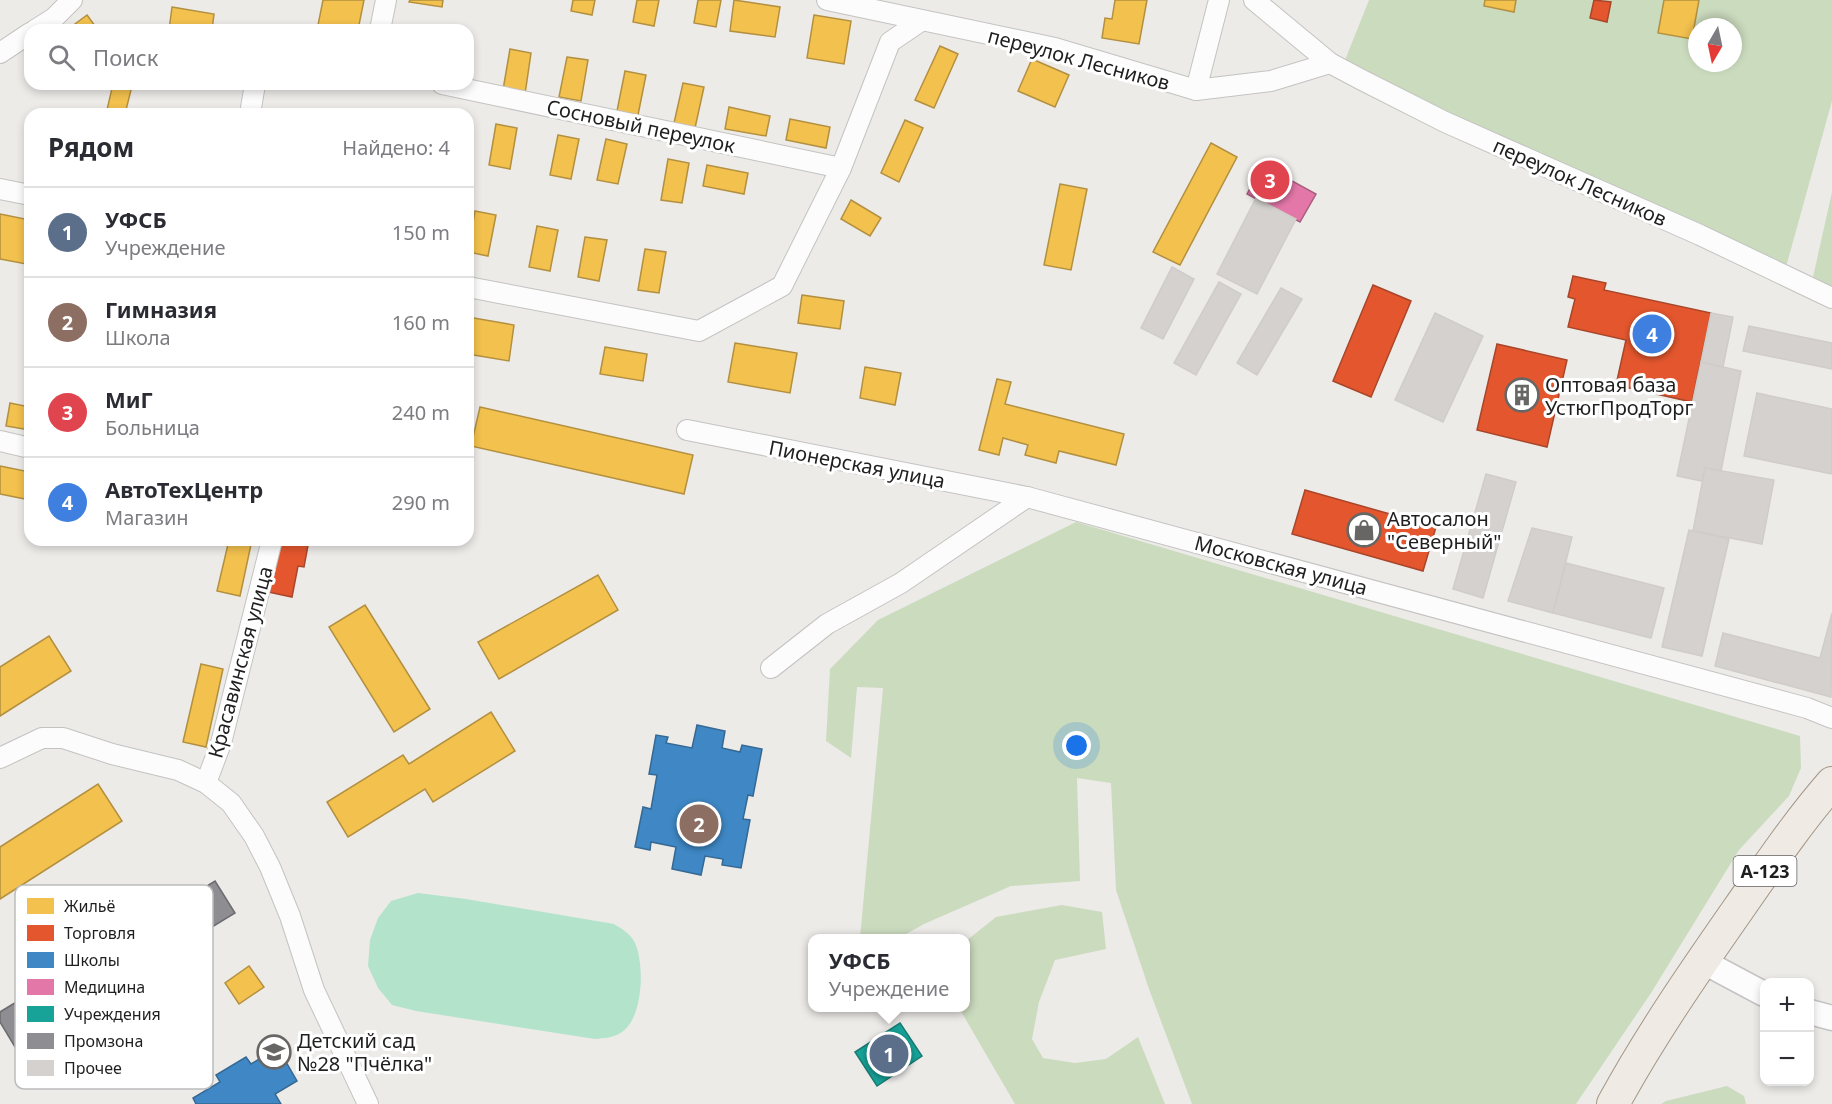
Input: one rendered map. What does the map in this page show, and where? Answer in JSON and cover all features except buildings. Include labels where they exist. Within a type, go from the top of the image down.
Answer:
[{"type":"main road","name":"А-123","points":[[1613,1104],[1702,961],[1796,827],[1832,783]]},
{"type":"street","points":[[44,24],[72,0]]},
{"type":"street","points":[[381,24],[386,0]]},
{"type":"street","name":"переулок Лесников","points":[[827,0],[1055,48],[1196,90],[1271,81],[1330,63]]},
{"type":"street","points":[[1196,90],[1219,0]]},
{"type":"street","name":"переулок Лесников","points":[[1254,0],[1330,63],[1445,122],[1700,235],[1832,298]]},
{"type":"street","points":[[474,288],[699,331],[782,286],[841,168],[890,42],[921,21]]},
{"type":"street","points":[[0,53],[24,37]]},
{"type":"street","points":[[251,108],[254,90]]},
{"type":"street","name":"Сосновый переулок","points":[[470,90],[841,168]]},
{"type":"street","points":[[0,189],[24,194]]},
{"type":"street","name":"Пионерская улица","points":[[687,430],[1027,497]]},
{"type":"street","points":[[0,441],[24,447]]},
{"type":"street","points":[[771,668],[827,624],[901,583],[1027,497]]},
{"type":"street","name":"Московская улица","points":[[1027,497],[1807,708],[1832,718]]},
{"type":"street","name":"Красавинская улица","points":[[206,783],[221,742],[270,546]]},
{"type":"street","points":[[0,758],[42,738],[63,738],[112,754],[178,770],[206,783],[231,803],[254,836],[270,867],[290,916],[314,990],[368,1104]]},
{"type":"street","points":[[1702,961],[1760,992]]},
{"type":"street","points":[[1814,1013],[1832,1018]]},
{"type":"green space","points":[[1369,0],[1832,0],[1832,101],[1786,267],[1452,116],[1345,60]]},
{"type":"green space","points":[[1832,192],[1832,287],[1813,277]]},
{"type":"green space","points":[[1076,522],[1800,736],[1801,768],[1789,796],[1739,850],[1651,993],[1576,1104],[1192,1104],[1149,989],[1116,890],[1111,783],[1077,778],[1080,881],[1011,886],[906,934],[860,934],[883,688],[857,687],[851,758],[826,741],[830,669],[878,620]]},
{"type":"green space","points":[[418,893],[614,924],[626,932],[635,943],[640,964],[638,1003],[629,1025],[615,1035],[595,1039],[416,1011],[392,1005],[378,988],[368,966],[370,940],[378,918],[391,901]]},
{"type":"green space","points":[[1062,905],[1102,912],[1106,949],[1055,960],[1039,1002],[1032,1039],[1043,1058],[1075,1063],[1106,1059],[1138,1037],[1165,1104],[1015,1104],[961,1012],[970,1012],[970,938],[996,917]]},
{"type":"green space","points":[[1727,1086],[1744,1096],[1746,1104],[1661,1104],[1666,1101]]},
{"type":"place","name":"МиГ","points":[[1270,180]]},
{"type":"place","name":"АвтоТехЦентр","points":[[1652,334]]},
{"type":"place","name":"Оптовая база УстюгПродТорг","points":[[1522,395]]},
{"type":"place","name":"Автосалон \"Северный\"","points":[[1364,530]]},
{"type":"place","name":"Гимназия","points":[[699,824]]},
{"type":"place","name":"Детский сад №28 \"Пчёлка\"","points":[[274,1052]]},
{"type":"place","name":"УФСБ","points":[[889,1054]]}]
